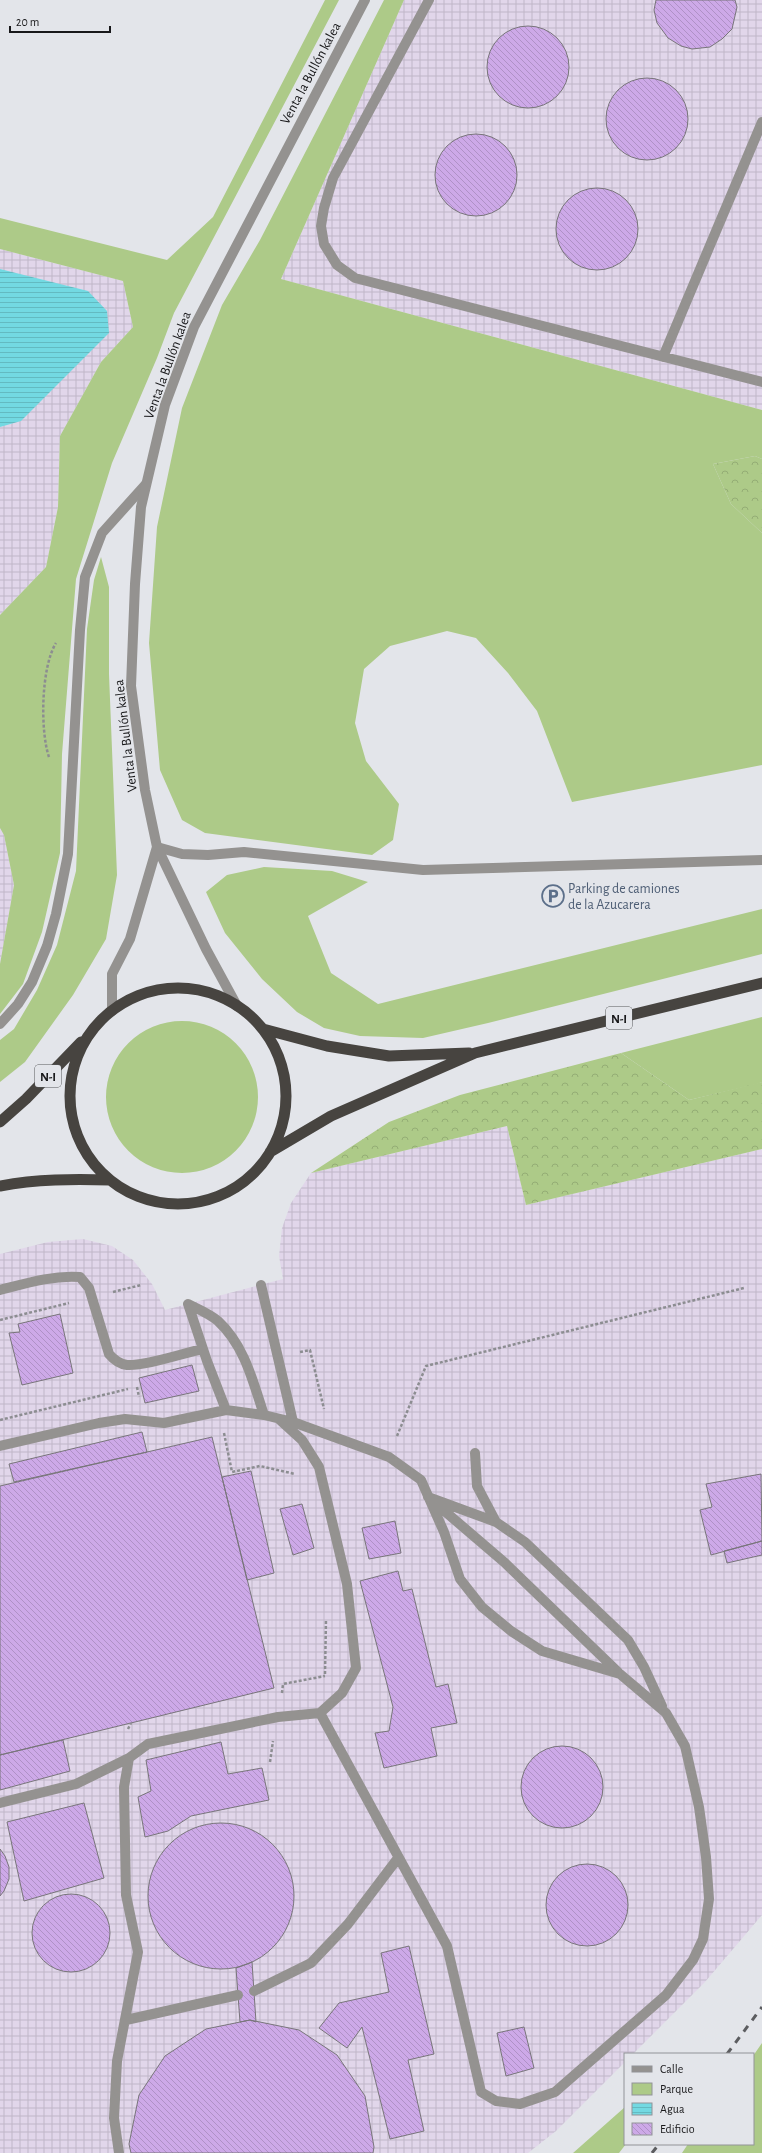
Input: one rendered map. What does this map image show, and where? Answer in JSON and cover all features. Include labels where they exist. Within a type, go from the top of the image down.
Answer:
[{"type":"highway","name":"N-I","points":[[270,1153],[331,1116],[475,1053],[762,983]]},
{"type":"highway","points":[[174,988],[196,990],[217,996],[237,1006],[251,1016],[263,1029],[274,1048],[282,1068],[286,1090],[285,1112],[279,1133],[270,1153],[258,1169],[242,1182],[225,1193],[206,1200],[186,1203],[166,1203],[152,1200],[127,1191],[110,1180],[95,1165],[83,1147],[75,1128],[71,1107],[70,1086],[74,1065],[82,1046],[94,1028],[112,1010],[131,999],[152,991],[174,988]]},
{"type":"highway","name":"N-I","points":[[0,1122],[26,1099],[94,1028]]},
{"type":"highway","name":"N-I","points":[[263,1029],[327,1046],[389,1056],[475,1053]]},
{"type":"highway","points":[[0,1186],[30,1180],[63,1178],[110,1180]]},
{"type":"street","name":"Venta la Bullón kalea","points":[[157,847],[145,790],[132,686],[135,584],[141,507],[165,404],[194,327],[364,0]]},
{"type":"street","points":[[429,0],[333,178],[321,226],[324,244],[337,265],[355,278],[762,382]]},
{"type":"street","points":[[662,357],[762,122]]},
{"type":"street","points":[[0,1024],[18,1004],[32,982],[46,946],[56,914],[68,854],[80,630],[85,577],[102,533],[146,484]]},
{"type":"street","points":[[157,847],[182,854],[208,855],[244,852],[423,870],[762,860]]},
{"type":"street","points":[[157,847],[206,949],[237,1006]]},
{"type":"street","points":[[112,1010],[112,974],[130,939],[157,847]]},
{"type":"street","points":[[0,1290],[64,1276],[80,1277],[89,1288],[109,1354],[116,1361],[127,1365],[143,1363],[203,1348]]},
{"type":"street","points":[[261,1285],[293,1422]]},
{"type":"street","points":[[226,1410],[188,1304],[217,1320],[235,1342],[246,1363],[264,1415]]},
{"type":"street","points":[[0,1446],[99,1423],[125,1419],[164,1423],[226,1410],[264,1415],[293,1422],[389,1458],[421,1480],[444,1532],[460,1579],[482,1607],[511,1631],[542,1651],[620,1674]]},
{"type":"street","points":[[0,1803],[76,1784],[129,1758],[148,1744],[278,1717],[320,1713],[342,1693],[356,1668],[347,1584],[319,1467],[302,1440],[278,1418]]},
{"type":"street","points":[[475,1453],[477,1486],[496,1522]]},
{"type":"street","points":[[320,1713],[447,1946],[482,2092],[496,2101],[520,2104],[555,2092],[666,1995],[693,1960],[703,1939],[709,1898],[706,1857],[699,1807],[685,1746],[666,1713],[644,1667],[628,1640],[525,1542],[496,1522],[428,1497]]},
{"type":"street","points":[[428,1497],[504,1562],[620,1674],[666,1713]]},
{"type":"street","points":[[119,2153],[114,2118],[117,2061],[138,1952],[126,1896],[124,1787],[129,1758]]},
{"type":"street","points":[[254,1991],[311,1962],[348,1924],[398,1858]]},
{"type":"street","points":[[126,2020],[238,1995]]},
{"type":"path","points":[[389,1458],[426,1366],[744,1288]]},
{"type":"path","points":[[0,1420],[137,1387]]},
{"type":"path","points":[[224,1432],[232,1472],[260,1466],[302,1476]]},
{"type":"path","points":[[326,1612],[325,1675],[356,1668]]},
{"type":"shaded area","points":[[404,0],[762,0],[762,410],[281,279]]},
{"type":"shaded area","points":[[0,249],[123,281],[133,327],[101,362],[60,436],[58,507],[46,567],[0,615]]},
{"type":"shaded area","points":[[0,828],[4,835],[14,885],[0,964]]},
{"type":"shaded area","points":[[507,1126],[526,1205],[762,1149],[762,1915],[705,1982],[634,2053],[624,2053],[624,2063],[556,2131],[528,2153],[0,2153],[0,1254],[48,1242],[83,1239],[112,1246],[133,1260],[152,1284],[165,1310],[283,1279],[279,1256],[282,1228],[291,1203],[311,1173]]},
{"type":"green space","points":[[325,0],[339,0],[174,313],[157,358],[112,463],[76,579],[62,754],[60,853],[42,932],[23,984],[0,1014],[0,964],[14,885],[4,835],[0,828],[0,615],[46,567],[58,507],[60,436],[101,362],[133,327],[123,281],[0,249],[0,218],[167,260],[213,217]]},
{"type":"green space","points":[[384,0],[404,0],[281,279],[762,410],[762,459],[755,456],[713,464],[731,504],[762,533],[762,765],[572,802],[537,711],[508,673],[476,638],[447,631],[390,646],[364,669],[355,723],[366,761],[399,804],[393,840],[372,855],[205,833],[182,820],[160,770],[149,643],[157,527],[182,408],[222,305],[260,240]]},
{"type":"green space","points":[[755,456],[762,459],[762,533],[731,504],[713,464]]},
{"type":"green space","points":[[101,557],[109,587],[109,674],[117,875],[106,939],[73,995],[25,1062],[0,1082],[0,1040],[14,1029],[37,990],[57,945],[76,871],[87,629],[94,580]]},
{"type":"green space","points":[[264,867],[332,871],[368,882],[308,916],[331,973],[378,1004],[762,909],[762,954],[423,1038],[360,1036],[324,1028],[297,1012],[262,979],[225,933],[206,892],[227,875]]},
{"type":"green space","points":[[762,1017],[762,1082],[757,1084],[689,1100],[621,1053]]},
{"type":"green space","points":[[189,1021],[211,1026],[236,1043],[253,1068],[257,1082],[257,1112],[253,1126],[236,1151],[211,1168],[197,1172],[175,1173],[153,1168],[134,1156],[123,1145],[111,1126],[107,1112],[106,1090],[111,1068],[123,1049],[134,1038],[153,1026],[167,1022]]},
{"type":"green space","points":[[621,1053],[689,1100],[762,1082],[762,1149],[526,1205],[507,1126],[311,1173],[389,1122],[460,1095]]},
{"type":"green space","points":[[762,2043],[762,2153],[682,2153],[687,2145],[754,2145],[754,2055]]},
{"type":"green space","points":[[624,2108],[624,2145],[625,2145],[619,2153],[573,2153]]},
{"type":"water","points":[[0,269],[88,291],[107,311],[109,333],[21,421],[0,427]]},
{"type":"building","points":[[656,0],[735,0],[737,7],[732,29],[722,39],[710,47],[692,49],[681,46],[668,38],[657,23],[654,10]]},
{"type":"building","points":[[528,26],[544,29],[557,38],[566,51],[569,67],[566,83],[557,96],[544,105],[528,108],[512,105],[499,96],[490,83],[487,67],[490,51],[499,38],[512,29]]},
{"type":"building","points":[[647,78],[663,81],[676,90],[685,103],[688,119],[685,135],[676,148],[663,157],[647,160],[631,157],[618,148],[609,135],[606,119],[609,103],[618,90],[631,81]]},
{"type":"building","points":[[476,134],[492,137],[505,146],[514,159],[517,175],[514,191],[505,204],[492,213],[476,216],[460,213],[447,204],[438,191],[435,175],[438,159],[447,146],[460,137]]},
{"type":"building","points":[[597,188],[613,191],[626,200],[635,213],[638,229],[635,245],[626,258],[613,267],[597,270],[581,267],[568,258],[559,245],[556,229],[559,213],[568,200],[581,191]]},
{"type":"building","points":[[60,1314],[73,1373],[22,1385],[9,1333],[20,1332],[18,1324]]},
{"type":"building","points":[[192,1365],[199,1391],[145,1403],[139,1378]]},
{"type":"building","points":[[142,1432],[147,1452],[14,1482],[9,1464]]},
{"type":"building","points":[[212,1437],[274,1688],[0,1755],[0,1486]]},
{"type":"building","points":[[251,1471],[274,1573],[247,1580],[222,1477]]},
{"type":"building","points":[[761,1474],[762,1541],[711,1555],[700,1510],[712,1507],[706,1484]]},
{"type":"building","points":[[302,1504],[314,1548],[293,1555],[280,1509]]},
{"type":"building","points":[[395,1521],[401,1553],[369,1559],[362,1528]]},
{"type":"building","points":[[762,1541],[762,1555],[727,1563],[724,1551]]},
{"type":"building","points":[[398,1571],[403,1591],[412,1589],[436,1687],[448,1684],[457,1723],[431,1728],[437,1756],[384,1768],[375,1733],[389,1731],[393,1707],[360,1581]]},
{"type":"building","points":[[63,1740],[70,1771],[0,1790],[0,1755]]},
{"type":"building","points":[[221,1742],[228,1774],[262,1768],[269,1800],[191,1816],[168,1831],[145,1837],[138,1797],[151,1791],[146,1760]]},
{"type":"building","points":[[562,1746],[578,1749],[591,1758],[600,1771],[603,1787],[600,1803],[591,1816],[578,1825],[562,1828],[546,1825],[533,1816],[524,1803],[521,1787],[524,1771],[533,1758],[546,1749]]},
{"type":"building","points":[[84,1803],[104,1878],[24,1901],[7,1822]]},
{"type":"building","points":[[214,1823],[228,1823],[242,1826],[262,1835],[273,1844],[282,1855],[291,1875],[294,1896],[291,1917],[282,1937],[273,1948],[262,1957],[242,1966],[228,1969],[214,1969],[200,1966],[180,1957],[169,1948],[160,1937],[151,1917],[148,1903],[148,1889],[151,1875],[160,1855],[169,1844],[180,1835],[200,1826]]},
{"type":"building","points":[[0,1849],[5,1856],[9,1867],[9,1879],[0,1896]]},
{"type":"building","points":[[587,1864],[603,1867],[616,1876],[625,1889],[628,1905],[625,1921],[616,1934],[603,1943],[587,1946],[571,1943],[558,1934],[549,1921],[546,1905],[549,1889],[558,1876],[571,1867]]},
{"type":"building","points":[[71,1894],[86,1897],[93,1901],[103,1911],[107,1918],[110,1933],[107,1948],[103,1955],[93,1965],[86,1969],[71,1972],[56,1969],[49,1965],[39,1955],[35,1948],[32,1933],[35,1918],[39,1911],[49,1901],[56,1897]]},
{"type":"building","points":[[409,1946],[434,2054],[408,2060],[424,2131],[390,2139],[362,2027],[347,2048],[319,2028],[339,2003],[389,1992],[381,1953]]},
{"type":"building","points":[[252,1962],[256,2022],[250,2020],[240,2022],[236,1968]]},
{"type":"building","points":[[250,2020],[299,2030],[337,2055],[365,2096],[374,2147],[373,2153],[131,2153],[129,2144],[139,2095],[165,2056],[206,2029]]},
{"type":"building","points":[[524,2027],[534,2068],[506,2076],[497,2033]]},
{"type":"railway","points":[[728,2053],[762,2007]]},
{"type":"railway","points":[[652,2153],[658,2145]]},
{"type":"place","name":"Parking de camiones de la Azucarera","points":[[553,896]]}]
